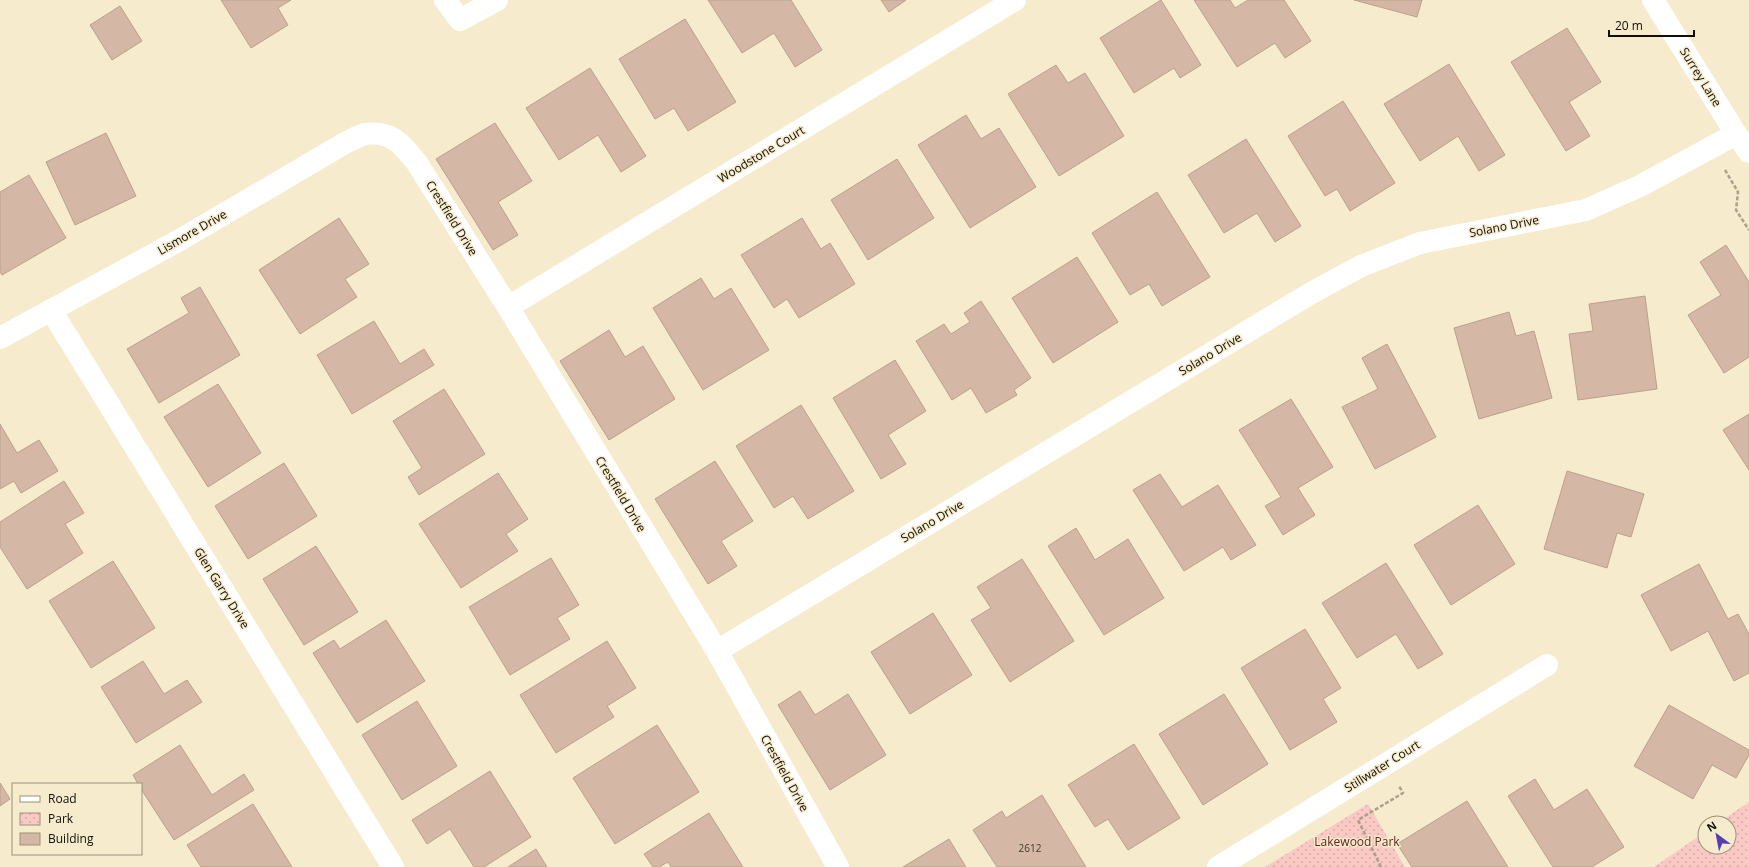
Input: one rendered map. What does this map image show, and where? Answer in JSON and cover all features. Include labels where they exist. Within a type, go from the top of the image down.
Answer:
[{"type":"street","points":[[445,0],[460,20],[497,0]]},
{"type":"street","name":"Woodstone Court","points":[[508,307],[1014,0]]},
{"type":"street","name":"Surrey Lane","points":[[1653,0],[1736,134],[1749,152]]},
{"type":"street","name":"Lismore Drive","points":[[0,338],[178,241],[346,143],[364,134],[386,135]]},
{"type":"street","name":"Solano Drive","points":[[717,651],[1312,292],[1361,266],[1420,243],[1586,210],[1640,186],[1736,134]]},
{"type":"street","name":"Crestfield Drive","points":[[386,135],[402,144],[417,163],[508,307],[717,651],[838,867]]},
{"type":"street","name":"Glen Garry Drive","points":[[51,310],[394,867]]},
{"type":"street","name":"Stillwater Court","points":[[1218,867],[1547,665]]},
{"type":"path","points":[[1712,147],[1738,192],[1736,210],[1749,230]]},
{"type":"path","points":[[1381,867],[1358,820],[1403,793],[1385,764]]},
{"type":"green space","points":[[1749,802],[1749,867],[1654,867],[1697,837],[1697,855],[1737,855],[1737,815],[1730,815]]},
{"type":"green space","name":"Lakewood Park","points":[[1368,804],[1405,867],[1265,867]]},
{"type":"building","points":[[221,0],[291,0],[278,8],[288,25],[251,48]]},
{"type":"building","points":[[708,0],[791,0],[822,50],[795,67],[774,33],[742,53]]},
{"type":"building","points":[[881,0],[906,0],[889,12]]},
{"type":"building","points":[[1161,0],[1201,65],[1180,78],[1174,68],[1134,93],[1100,38]]},
{"type":"building","points":[[1194,0],[1230,0],[1235,8],[1248,0],[1284,0],[1311,41],[1285,58],[1275,43],[1237,67]]},
{"type":"building","points":[[1354,0],[1422,0],[1417,17]]},
{"type":"building","points":[[120,6],[142,41],[112,60],[90,25]]},
{"type":"building","points":[[685,19],[736,102],[688,131],[674,108],[655,119],[619,59]]},
{"type":"building","points":[[1567,28],[1601,82],[1569,102],[1590,136],[1566,151],[1511,62]]},
{"type":"building","points":[[1449,64],[1505,155],[1479,171],[1458,136],[1420,161],[1384,104]]},
{"type":"building","points":[[1056,65],[1068,83],[1085,73],[1124,136],[1059,176],[1008,94]]},
{"type":"building","points":[[590,68],[646,156],[621,172],[598,135],[559,160],[526,108]]},
{"type":"building","points":[[1343,101],[1395,183],[1350,211],[1337,189],[1325,196],[1288,136]]},
{"type":"building","points":[[966,115],[981,139],[999,128],[1036,187],[970,228],[918,145]]},
{"type":"building","points":[[495,123],[532,181],[498,202],[518,235],[493,250],[436,159]]},
{"type":"building","points":[[106,133],[136,196],[75,225],[46,162]]},
{"type":"building","points":[[1246,139],[1301,226],[1275,242],[1257,213],[1224,233],[1188,175]]},
{"type":"building","points":[[897,159],[934,218],[868,260],[831,200]]},
{"type":"building","points":[[29,175],[66,238],[2,275],[0,272],[0,192]]},
{"type":"building","points":[[1157,192],[1210,277],[1162,306],[1149,284],[1130,295],[1092,233]]},
{"type":"building","points":[[339,218],[369,264],[345,279],[357,297],[300,334],[259,270]]},
{"type":"building","points":[[802,218],[821,249],[830,243],[855,284],[799,318],[787,299],[774,308],[741,255]]},
{"type":"building","points":[[1726,245],[1749,282],[1749,357],[1724,373],[1688,315],[1721,295],[1700,262]]},
{"type":"building","points":[[1077,257],[1118,322],[1053,363],[1012,298]]},
{"type":"building","points":[[701,278],[714,299],[731,288],[769,350],[703,390],[653,308]]},
{"type":"building","points":[[200,287],[240,355],[159,403],[127,349],[189,313],[181,298]]},
{"type":"building","points":[[1645,296],[1657,389],[1578,400],[1569,334],[1593,331],[1589,304]]},
{"type":"building","points":[[981,301],[1031,378],[1014,390],[1017,395],[986,413],[971,388],[952,400],[916,341],[944,324],[951,334],[970,322],[964,313]]},
{"type":"building","points":[[1509,312],[1516,336],[1534,331],[1552,398],[1479,419],[1454,328]]},
{"type":"building","points":[[374,321],[400,364],[424,349],[434,365],[352,414],[317,355]]},
{"type":"building","points":[[609,330],[625,357],[643,346],[675,399],[609,440],[560,361]]},
{"type":"building","points":[[1387,344],[1436,437],[1375,469],[1342,407],[1378,389],[1362,358]]},
{"type":"building","points":[[895,360],[926,411],[888,435],[906,464],[881,479],[833,398]]},
{"type":"building","points":[[218,384],[261,453],[208,487],[164,417]]},
{"type":"building","points":[[444,389],[485,454],[419,495],[408,477],[422,468],[393,421]]},
{"type":"building","points":[[1291,399],[1333,467],[1298,488],[1315,515],[1283,535],[1265,506],[1281,497],[1239,430]]},
{"type":"building","points":[[801,405],[854,491],[808,519],[793,496],[774,508],[736,446]]},
{"type":"building","points":[[1749,414],[1749,470],[1723,430]]},
{"type":"building","points":[[0,424],[17,453],[39,440],[58,471],[21,493],[14,481],[0,489]]},
{"type":"building","points":[[715,461],[753,521],[721,541],[737,566],[708,584],[655,499]]},
{"type":"building","points":[[284,463],[317,516],[248,559],[215,506]]},
{"type":"building","points":[[1567,471],[1644,494],[1631,537],[1617,533],[1607,568],[1544,549]]},
{"type":"building","points":[[498,473],[528,519],[506,534],[518,551],[461,588],[419,524]]},
{"type":"building","points":[[1160,474],[1182,507],[1218,485],[1256,545],[1231,560],[1223,547],[1184,571],[1133,490]]},
{"type":"building","points":[[64,481],[84,513],[65,524],[83,553],[27,589],[0,547],[0,522]]},
{"type":"building","points":[[1478,505],[1515,564],[1451,605],[1414,545]]},
{"type":"building","points":[[1076,528],[1095,560],[1128,539],[1164,598],[1104,635],[1048,546]]},
{"type":"building","points":[[316,546],[358,612],[304,645],[263,579]]},
{"type":"building","points":[[551,558],[579,605],[557,618],[570,639],[510,675],[469,607]]},
{"type":"building","points":[[1022,559],[1074,641],[1010,682],[971,620],[991,608],[977,587]]},
{"type":"building","points":[[113,561],[155,628],[91,668],[49,601]]},
{"type":"building","points":[[1386,563],[1443,654],[1418,669],[1396,634],[1357,658],[1322,603]]},
{"type":"building","points":[[1699,564],[1728,619],[1738,614],[1749,634],[1749,673],[1734,681],[1708,631],[1671,651],[1641,595]]},
{"type":"building","points":[[933,613],[972,675],[910,714],[871,652]]},
{"type":"building","points":[[386,620],[425,681],[357,723],[313,653],[334,640],[340,649]]},
{"type":"building","points":[[1305,629],[1341,688],[1323,699],[1337,722],[1290,750],[1241,668]]},
{"type":"building","points":[[607,641],[636,688],[607,706],[614,717],[556,753],[520,695]]},
{"type":"building","points":[[143,661],[164,694],[187,680],[202,702],[136,743],[101,687]]},
{"type":"building","points":[[800,691],[815,715],[848,694],[886,755],[830,790],[778,705]]},
{"type":"building","points":[[1224,694],[1268,764],[1203,805],[1159,734]]},
{"type":"building","points":[[417,701],[457,766],[402,800],[362,735]]},
{"type":"building","points":[[1669,705],[1749,750],[1749,755],[1736,778],[1712,765],[1693,799],[1634,766]]},
{"type":"building","points":[[657,725],[699,792],[615,844],[573,778]]},
{"type":"building","points":[[1134,744],[1180,818],[1128,850],[1108,819],[1095,827],[1068,785]]},
{"type":"building","points":[[180,745],[212,795],[244,774],[254,790],[174,840],[142,791],[142,783],[137,783],[133,775]]},
{"type":"building","points":[[490,771],[531,837],[484,867],[474,867],[450,829],[427,844],[412,820]]},
{"type":"building","points":[[1535,779],[1554,810],[1587,789],[1624,847],[1592,867],[1553,867],[1508,796]]},
{"type":"building","points":[[0,783],[10,799],[0,806]]},
{"type":"building","points":[[1042,795],[1086,867],[997,867],[973,830],[1002,811],[1006,818]]},
{"type":"building","points":[[1467,801],[1508,867],[1412,867],[1397,844]]},
{"type":"building","points":[[253,804],[292,867],[201,867],[187,845]]},
{"type":"building","points":[[709,813],[743,867],[671,867],[668,862],[659,867],[653,867],[644,854]]},
{"type":"building","points":[[949,839],[966,867],[903,867]]},
{"type":"building","points":[[536,849],[547,867],[508,867]]}]
